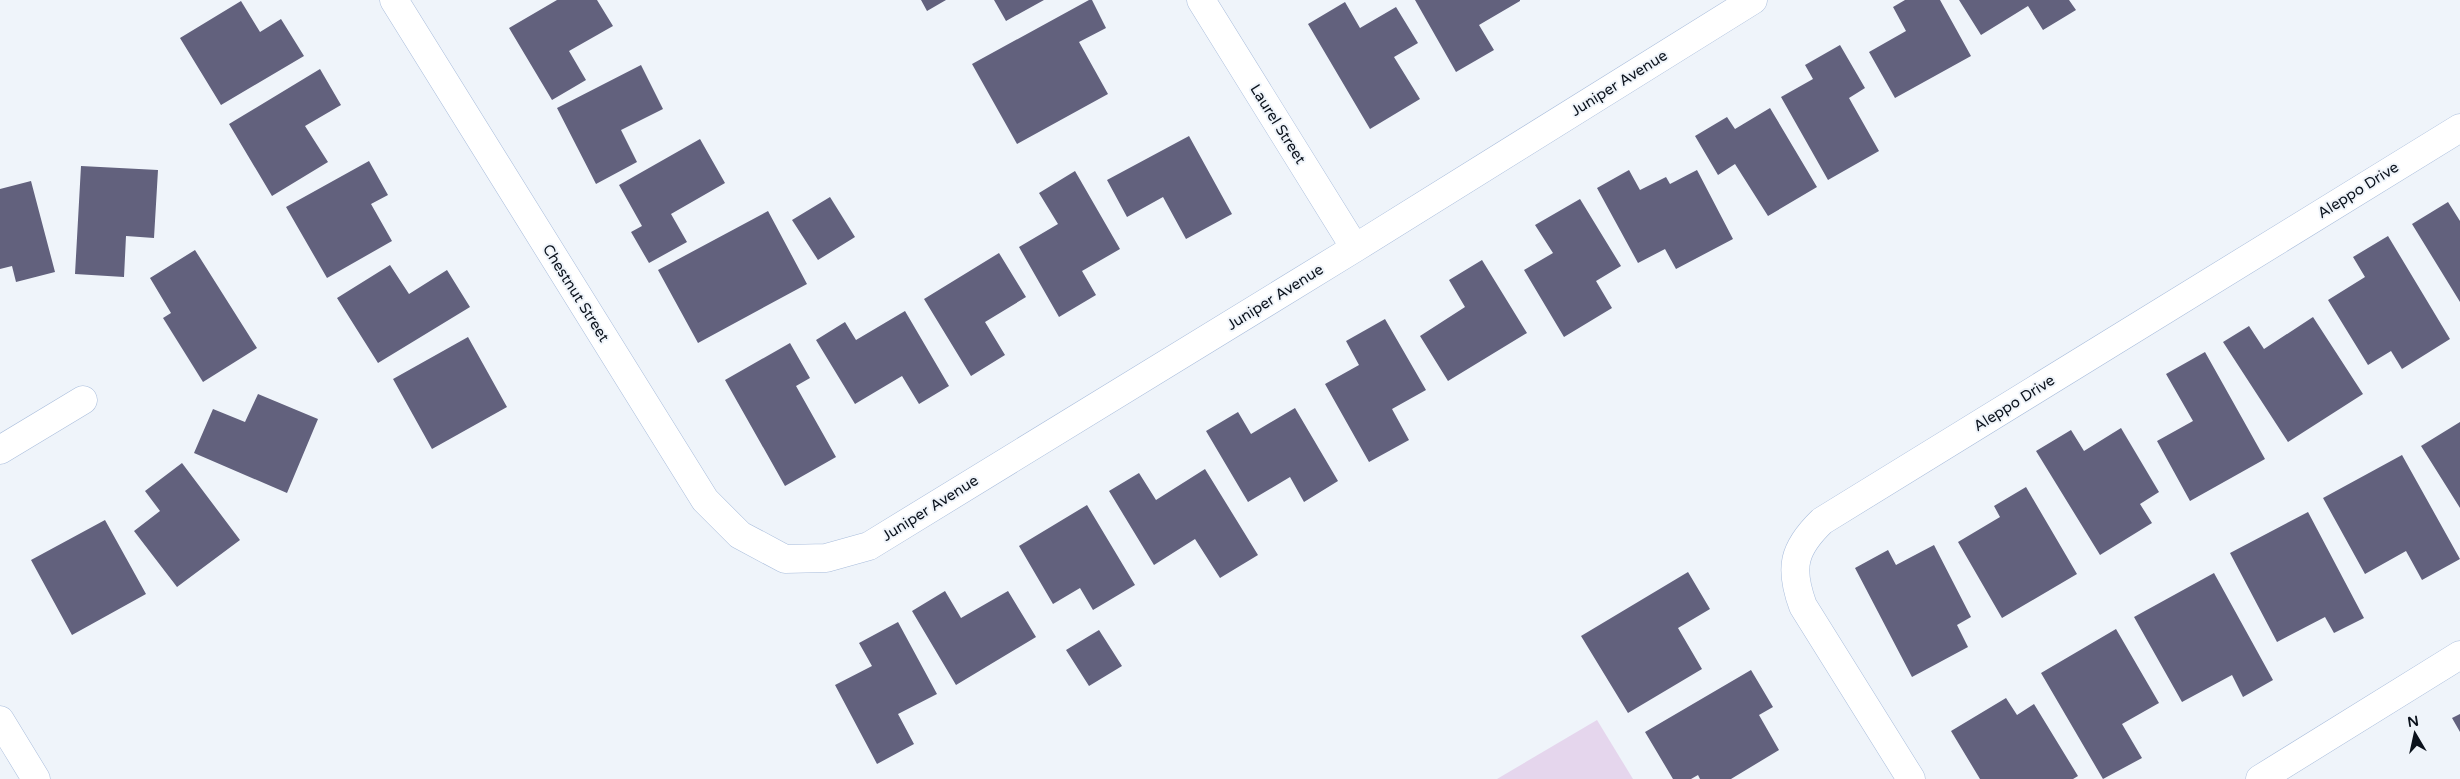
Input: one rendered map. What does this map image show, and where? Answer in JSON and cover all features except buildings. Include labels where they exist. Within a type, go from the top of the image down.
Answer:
[{"type":"street","name":"Chestnut Street","points":[[394,0],[704,500],[740,536],[785,559]]},
{"type":"street","name":"Laurel Street","points":[[1201,0],[1356,248]]},
{"type":"street","name":"Juniper Avenue","points":[[785,559],[826,558],[869,546],[1356,248],[1752,0]]},
{"type":"street","name":"Aleppo Drive","points":[[1911,779],[1803,606],[1795,585],[1795,558],[1806,537],[1822,521],[2460,128]]},
{"type":"street","points":[[0,450],[82,400]]},
{"type":"street","points":[[2260,779],[2460,655]]},
{"type":"street","points":[[0,720],[36,779]]},
{"type":"shaded area","points":[[1597,720],[1633,779],[1497,779]]}]
